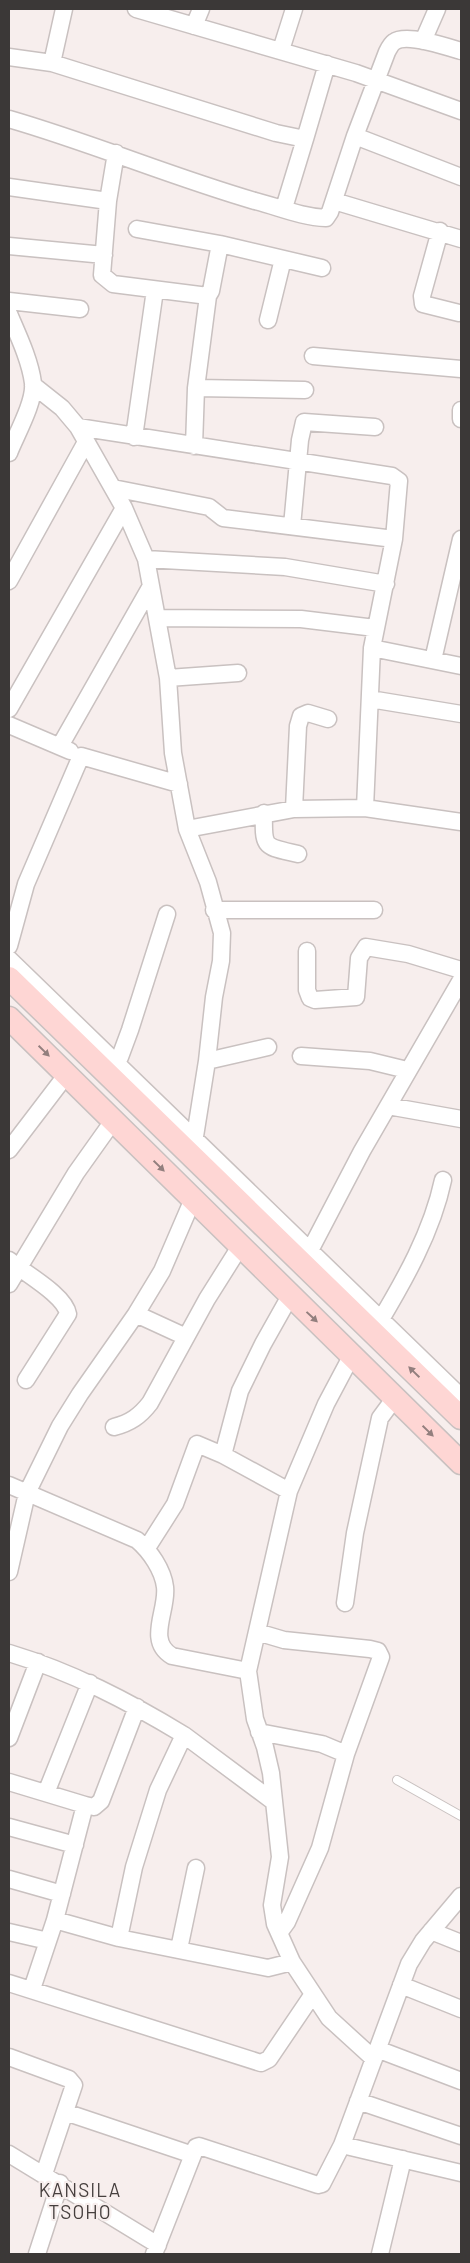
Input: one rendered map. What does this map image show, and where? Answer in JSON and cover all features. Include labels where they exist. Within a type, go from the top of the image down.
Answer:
[{"type":"main road","points":[[9,978],[111,1068],[377,1325],[461,1418]]},
{"type":"main road","points":[[9,1018],[461,1463]]},
{"type":"street","points":[[52,63],[64,9]]},
{"type":"street","points":[[136,9],[327,64],[461,111]]},
{"type":"street","points":[[194,26],[201,9]]},
{"type":"street","points":[[281,50],[294,9]]},
{"type":"street","points":[[423,42],[436,9]]},
{"type":"street","points":[[9,119],[67,136],[223,192],[284,208],[305,216],[326,218],[334,201],[355,136],[393,42],[399,39],[431,41],[461,51]]},
{"type":"street","points":[[9,57],[52,63],[276,133],[305,139]]},
{"type":"street","points":[[284,208],[327,64]]},
{"type":"street","points":[[355,136],[461,177]]},
{"type":"street","points":[[116,153],[108,202],[102,275],[108,282],[208,296]]},
{"type":"street","points":[[9,187],[108,202]]},
{"type":"street","points":[[334,201],[461,239]]},
{"type":"street","points":[[137,229],[220,244],[322,268]]},
{"type":"street","points":[[440,232],[422,296],[423,304],[459,313]]},
{"type":"street","points":[[194,446],[196,388],[208,296],[211,291],[220,244]]},
{"type":"street","points":[[9,246],[104,254]]},
{"type":"street","points":[[268,320],[282,259]]},
{"type":"street","points":[[134,437],[155,290]]},
{"type":"street","points":[[9,301],[80,309]]},
{"type":"street","points":[[9,314],[21,342],[33,384],[29,406],[9,452]]},
{"type":"street","points":[[313,356],[461,370]]},
{"type":"street","points":[[33,384],[62,408],[78,427],[124,508],[146,559],[168,678],[173,753],[187,829],[208,882],[214,910],[222,933],[221,961],[193,1148]]},
{"type":"street","points":[[196,388],[305,390]]},
{"type":"street","points":[[461,410],[461,419]]},
{"type":"street","points":[[292,526],[297,462],[304,422],[375,427]]},
{"type":"street","points":[[78,427],[397,477],[400,481],[394,539],[372,648],[365,808]]},
{"type":"street","points":[[9,580],[86,442]]},
{"type":"street","points":[[113,488],[209,507],[223,518],[394,539]]},
{"type":"street","points":[[9,709],[124,508]]},
{"type":"street","points":[[433,660],[461,539]]},
{"type":"street","points":[[146,559],[285,568],[386,584]]},
{"type":"street","points":[[60,746],[151,586]]},
{"type":"street","points":[[158,618],[301,619],[375,628]]},
{"type":"street","points":[[372,648],[461,666]]},
{"type":"street","points":[[168,678],[238,673]]},
{"type":"street","points":[[370,699],[461,714]]},
{"type":"street","points":[[294,809],[298,726],[301,716],[308,713],[328,719]]},
{"type":"street","points":[[9,725],[81,756],[179,784]]},
{"type":"street","points":[[9,946],[26,884],[81,756]]},
{"type":"street","points":[[187,829],[264,813],[294,809],[365,808],[461,822]]},
{"type":"street","points":[[264,813],[264,839],[269,846],[298,854]]},
{"type":"street","points":[[214,910],[374,910]]},
{"type":"street","points":[[9,959],[111,1068],[120,1057],[130,1030],[167,914]]},
{"type":"street","points":[[307,951],[307,990],[310,998],[314,1000],[356,997],[359,958],[366,948],[408,954],[461,970]]},
{"type":"street","points":[[307,1258],[362,1151],[407,1070],[461,980]]},
{"type":"street","points":[[207,1061],[268,1047]]},
{"type":"street","points":[[301,1056],[370,1061],[407,1070]]},
{"type":"street","points":[[9,1150],[67,1074]]},
{"type":"street","points":[[388,1106],[461,1118]]},
{"type":"street","points":[[9,1284],[14,1264],[113,1122]]},
{"type":"street","points":[[443,1180],[439,1199],[406,1277],[377,1325],[461,1398]]},
{"type":"street","points":[[9,1572],[27,1493],[60,1426],[136,1314],[162,1271],[193,1199]]},
{"type":"street","points":[[114,1428],[126,1424],[140,1415],[150,1403],[241,1245]]},
{"type":"street","points":[[14,1264],[57,1296],[67,1307],[68,1314],[26,1380]]},
{"type":"street","points":[[223,1455],[240,1391],[263,1344],[290,1296]]},
{"type":"street","points":[[136,1314],[186,1338]]},
{"type":"street","points":[[352,1355],[326,1404],[289,1491],[248,1671],[250,1694],[271,1773],[280,1857],[272,1905],[279,1933],[292,1962],[329,2018],[376,2054],[461,2081]]},
{"type":"street","points":[[345,1603],[355,1534],[380,1418],[394,1399]]},
{"type":"street","points":[[147,1548],[175,1504],[197,1444],[223,1455],[289,1491]]},
{"type":"street","points":[[9,1485],[137,1540],[147,1548],[165,1587],[160,1647],[172,1656],[248,1671]]},
{"type":"street","points":[[257,1632],[284,1640],[378,1651],[381,1657],[346,1754],[320,1848],[288,1922],[279,1933]]},
{"type":"street","points":[[9,1653],[38,1662],[90,1683],[137,1707],[184,1735],[274,1802]]},
{"type":"street","points":[[9,1738],[38,1662]]},
{"type":"street","points":[[46,1793],[90,1683]]},
{"type":"street","points":[[9,1782],[94,1807],[101,1801],[137,1707]]},
{"type":"street","points":[[260,1732],[322,1744],[346,1754]]},
{"type":"street","points":[[119,1938],[134,1867],[158,1790],[184,1735]]},
{"type":"street","points":[[32,1989],[55,1920],[85,1805]]},
{"type":"street","points":[[9,1827],[75,1845]]},
{"type":"street","points":[[179,1949],[196,1868]]},
{"type":"street","points":[[9,1879],[62,1894]]},
{"type":"street","points":[[9,2154],[60,2183],[156,2250],[196,2147],[204,2146],[318,2185],[322,2184],[342,2144],[401,1985],[416,1951],[461,1896]]},
{"type":"street","points":[[55,1920],[119,1938],[268,1968],[292,1962]]},
{"type":"street","points":[[432,1931],[461,1943]]},
{"type":"street","points":[[9,1932],[48,1941]]},
{"type":"street","points":[[9,1983],[261,2063],[269,2060],[313,1994]]},
{"type":"street","points":[[401,1985],[461,2009]]},
{"type":"street","points":[[9,2057],[72,2081],[74,2085],[44,2174]]},
{"type":"street","points":[[358,2101],[461,2136]]},
{"type":"street","points":[[65,2112],[194,2155]]},
{"type":"street","points":[[342,2144],[461,2173]]},
{"type":"street","points":[[380,2254],[403,2159]]},
{"type":"street","points":[[36,2254],[60,2183]]},
{"type":"lane","points":[[397,1780],[461,1816]]},
{"type":"district","name":"KANSILA TSOHO","points":[[80,2200]]}]
